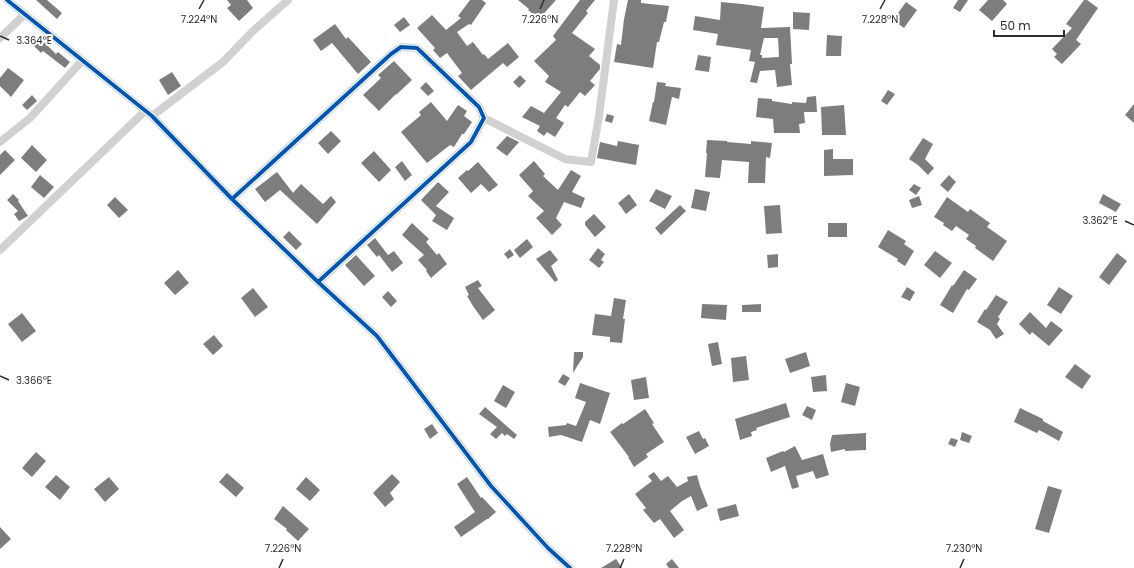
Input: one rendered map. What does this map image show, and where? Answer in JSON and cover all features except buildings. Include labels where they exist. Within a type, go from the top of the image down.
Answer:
[{"type":"street","points":[[7,0],[149,114],[232,199],[318,282],[377,336],[491,486],[548,548],[570,568]]},
{"type":"street","points":[[0,250],[149,114],[223,62],[253,31],[288,0]]},
{"type":"street","points":[[232,199],[391,54],[401,47],[417,48],[479,107],[484,118],[565,159],[591,162],[599,116],[614,0]]},
{"type":"street","points":[[0,38],[24,14]]},
{"type":"street","points":[[0,142],[30,118],[82,61]]},
{"type":"street","points":[[318,282],[471,142],[484,118]]},
{"type":"cycle path","points":[[7,0],[152,116],[232,199],[318,282],[377,336],[491,486],[548,548],[570,568]]},
{"type":"cycle path","points":[[232,199],[391,54],[401,47],[417,48],[479,107],[484,118],[471,142],[318,282]]}]
